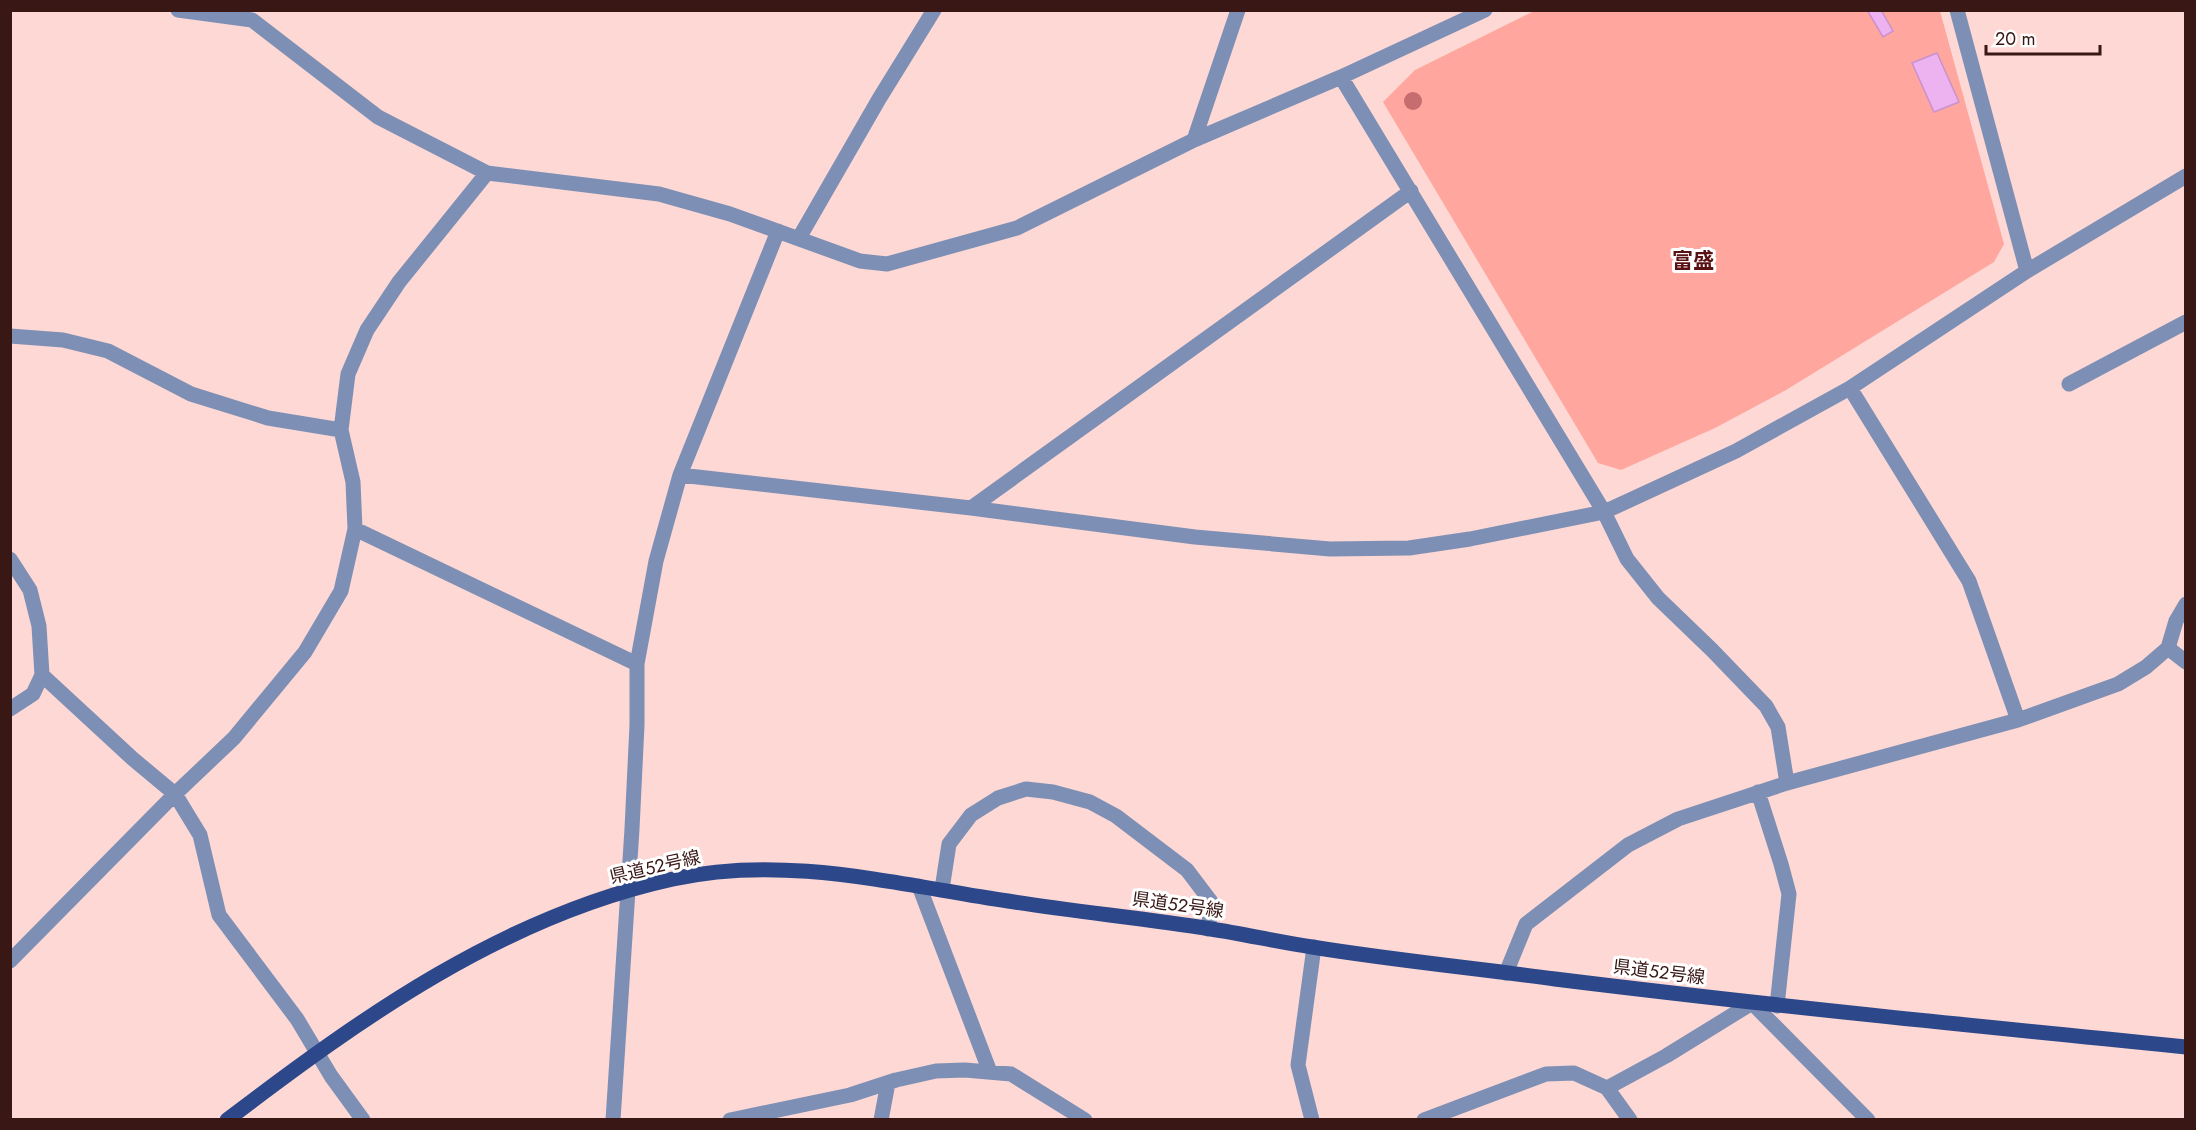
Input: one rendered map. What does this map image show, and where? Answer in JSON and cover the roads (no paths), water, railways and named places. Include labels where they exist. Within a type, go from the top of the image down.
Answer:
[{"type":"main road","name":"県道52号線","points":[[227,1119],[385,1005],[499,940],[549,918],[627,891],[677,878],[723,872],[776,870],[847,876],[919,886],[1010,902],[1506,973],[1777,1006],[2186,1047]]},
{"type":"street","points":[[178,10],[252,20],[378,117],[487,173],[659,194],[730,214],[860,261],[888,264],[1017,228],[1194,140],[1341,77],[1485,10]]},
{"type":"street","points":[[799,238],[879,99],[934,10]]},
{"type":"street","points":[[1194,140],[1238,10]]},
{"type":"street","points":[[1957,10],[2026,271]]},
{"type":"street","points":[[1341,77],[1604,512],[1627,560],[1658,598],[1766,706],[1778,727],[1786,783]]},
{"type":"street","points":[[10,961],[175,794],[234,738],[305,652],[341,591],[355,529],[353,482],[341,430],[348,374],[367,330],[399,282],[487,173]]},
{"type":"street","points":[[680,475],[971,508],[1195,537],[1330,549],[1409,548],[1470,539],[1604,512],[1736,451],[1850,388],[2026,271],[2186,176]]},
{"type":"street","points":[[971,508],[1411,191]]},
{"type":"street","points":[[613,1119],[632,829],[637,725],[637,664],[656,561],[680,475],[778,231]]},
{"type":"street","points":[[2069,384],[2186,322]]},
{"type":"street","points":[[10,336],[63,340],[108,351],[191,394],[268,418],[341,430]]},
{"type":"street","points":[[1850,388],[1969,581],[2018,720]]},
{"type":"street","points":[[355,529],[637,664]]},
{"type":"street","points":[[10,559],[30,590],[39,626],[42,675],[33,694],[10,709]]},
{"type":"street","points":[[1506,973],[1526,924],[1628,845],[1678,819],[1758,792],[2018,720],[2118,684],[2146,667],[2168,648],[2176,621],[2186,604]]},
{"type":"street","points":[[2168,648],[2186,662]]},
{"type":"street","points":[[42,675],[133,759],[175,794],[200,835],[219,915],[297,1019],[331,1076],[363,1119]]},
{"type":"street","points":[[942,890],[949,844],[971,815],[998,798],[1026,789],[1053,792],[1090,802],[1116,816],[1187,870],[1212,903],[1208,929]]},
{"type":"street","points":[[1758,792],[1789,894],[1777,1006]]},
{"type":"street","points":[[919,886],[990,1072]]},
{"type":"street","points":[[1312,1119],[1298,1065],[1314,947]]},
{"type":"street","points":[[1607,1088],[1666,1056],[1752,1003],[1868,1119]]},
{"type":"street","points":[[730,1119],[850,1095],[936,1071],[965,1070],[1011,1074],[1085,1119]]},
{"type":"street","points":[[1424,1119],[1546,1074],[1574,1073],[1607,1088],[1630,1119]]},
{"type":"street","points":[[881,1119],[888,1083]]},
{"type":"district","name":"富盛","points":[[1693,261]]}]
